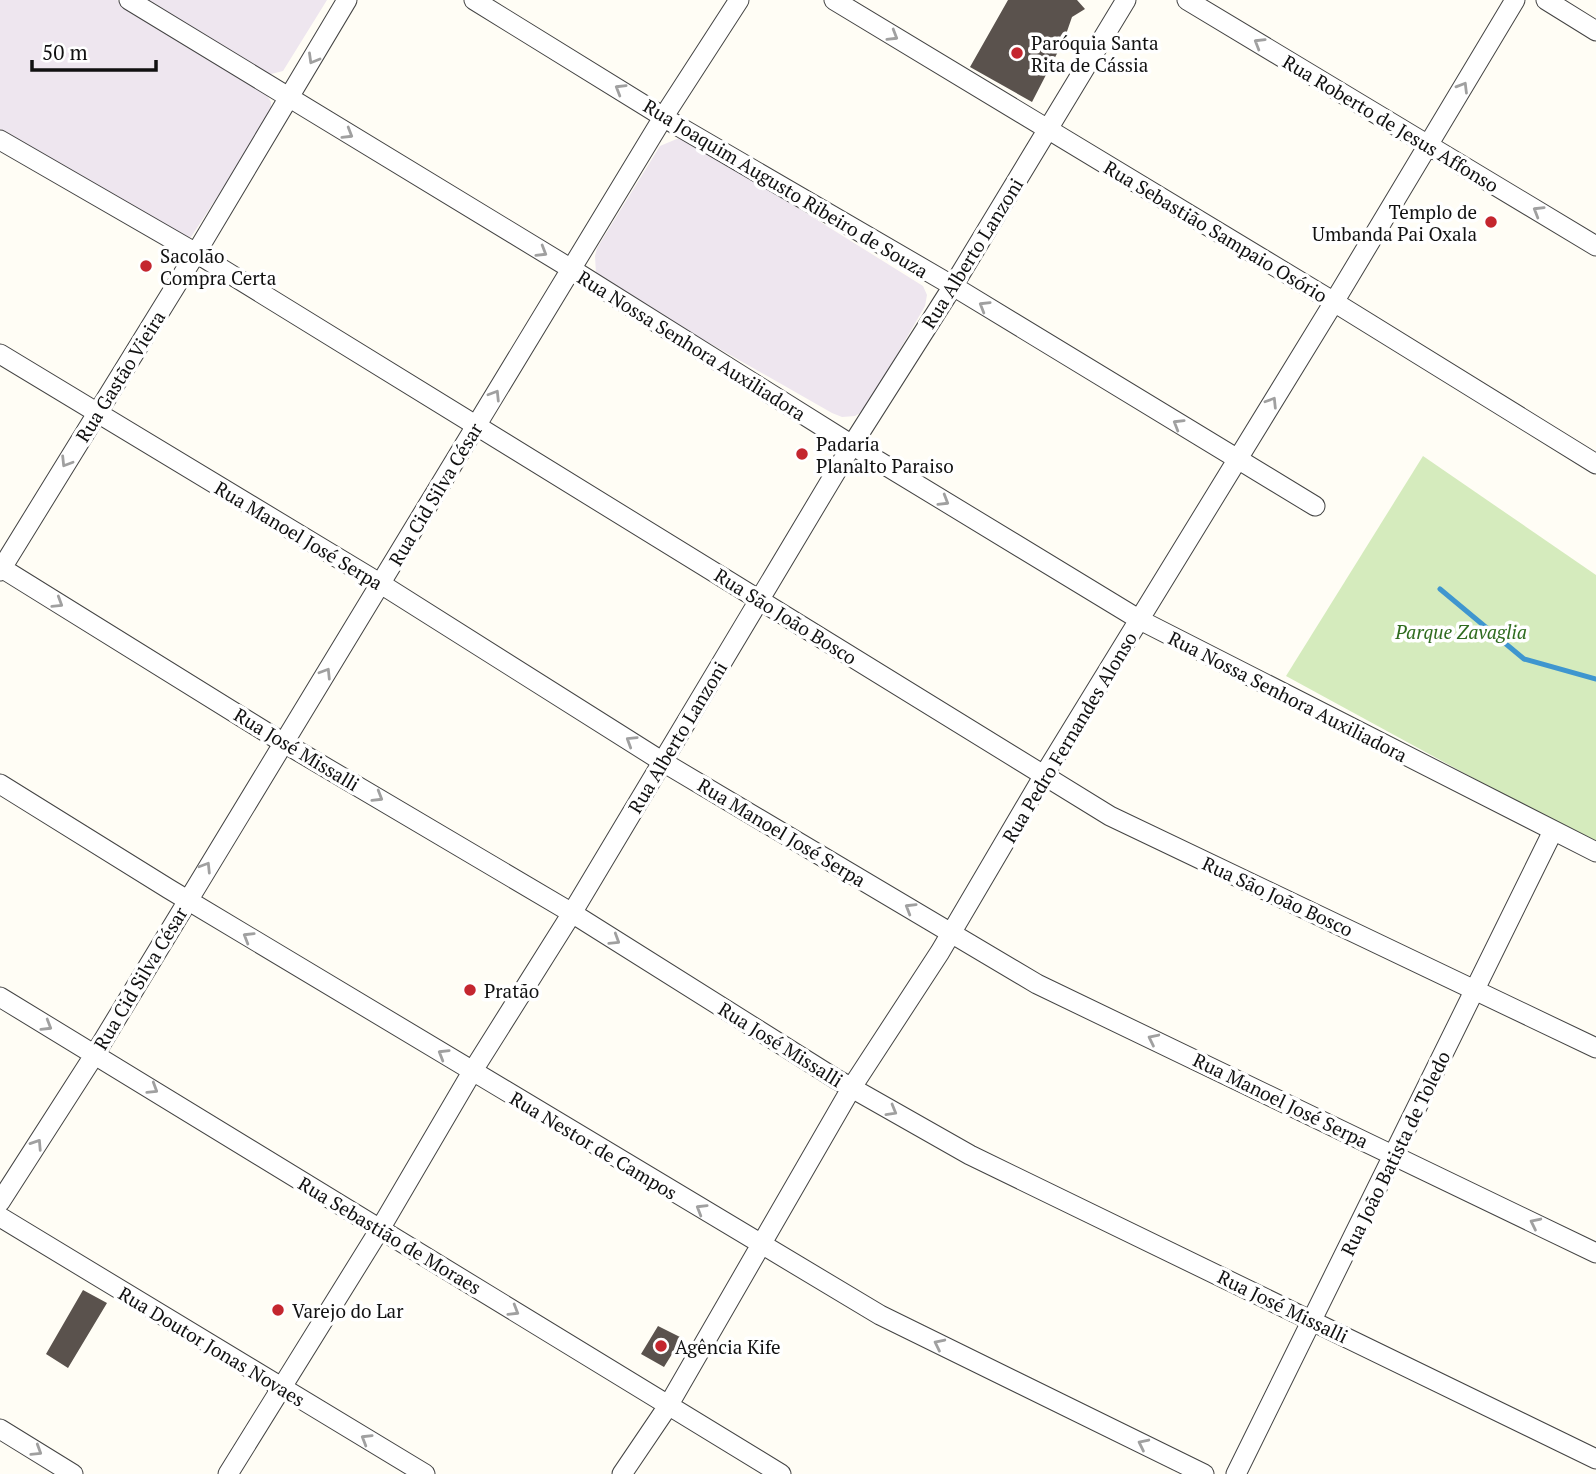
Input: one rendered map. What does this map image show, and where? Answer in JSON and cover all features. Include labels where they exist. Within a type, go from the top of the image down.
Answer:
[{"type":"street","name":"Rua Nossa Senhora Auxiliadora","points":[[129,0],[1140,620],[1596,852]]},
{"type":"street","name":"Rua Gastão Vieira","points":[[1,569],[196,253],[347,0]]},
{"type":"street","name":"Rua Joaquim Augusto Ribeiro de Souza","points":[[474,0],[1315,506]]},
{"type":"street","name":"Rua Cid Silva César","points":[[0,1202],[95,1054],[664,116],[739,0]]},
{"type":"street","name":"Rua Sebastião Sampaio Osório","points":[[834,0],[1334,302],[1596,464]]},
{"type":"street","name":"Rua Alberto Lanzoni","points":[[228,1474],[380,1229],[472,1072],[572,913],[852,445],[953,286],[1126,0]]},
{"type":"street","name":"Rua Roberto de Jesus Affonso","points":[[1187,0],[1596,246]]},
{"type":"street","name":"Rua Pedro Fernandes Alonso","points":[[622,1474],[668,1406],[852,1087],[952,932],[1044,775],[1334,302],[1515,0]]},
{"type":"street","points":[[1546,0],[1596,31]]},
{"type":"street","name":"Rua São João Bosco","points":[[0,139],[196,253],[1110,816],[1596,1048]]},
{"type":"street","name":"Rua Manoel José Serpa","points":[[0,354],[381,584],[663,762],[1037,984],[1596,1253]]},
{"type":"street","name":"Rua José Missalli","points":[[1,569],[572,913],[852,1087],[970,1156],[1596,1459]]},
{"type":"street","name":"Rua Nestor de Campos","points":[[0,784],[472,1072],[880,1315],[1205,1474]]},
{"type":"street","name":"Rua João Batista de Toledo","points":[[1236,1474],[1553,831]]},
{"type":"street","name":"Rua Sebastião de Moraes","points":[[0,997],[781,1474]]},
{"type":"street","name":"Rua Doutor Jonas Novaes","points":[[0,1217],[425,1474]]},
{"type":"street","points":[[0,1429],[73,1474]]},
{"type":"shaded area","points":[[0,0],[117,0],[265,92],[271,102],[268,119],[191,237],[178,236],[0,129]]},
{"type":"shaded area","points":[[148,0],[327,0],[283,71],[266,74]]},
{"type":"shaded area","points":[[679,138],[689,140],[923,286],[927,295],[925,306],[865,410],[855,416],[842,417],[832,413],[604,283],[596,274],[597,248],[660,146]]},
{"type":"green space","name":"Parque Zavaglia","points":[[1423,456],[1596,575],[1596,845],[1286,676]]},
{"type":"building","name":"Paróquia Santa Rita de Cássia","points":[[1008,0],[1077,0],[1085,9],[1072,17],[1064,40],[1032,102],[970,67]]},
{"type":"building","points":[[83,1290],[107,1303],[68,1368],[46,1354]]},
{"type":"building","name":"Agência Kife","points":[[658,1326],[682,1338],[664,1367],[641,1354]]},
{"type":"waterway","points":[[1440,589],[1524,659],[1596,679]]},
{"type":"place","name":"Paróquia Santa Rita de Cássia","points":[[1017,53]]},
{"type":"place","name":"Templo de Umbanda Pai Oxala","points":[[1491,222]]},
{"type":"place","name":"Sacolão Compra Certa","points":[[146,266]]},
{"type":"place","name":"Padaria Planalto Paraiso","points":[[802,454]]},
{"type":"place","name":"Pratão","points":[[470,990]]},
{"type":"place","name":"Varejo do Lar","points":[[278,1310]]},
{"type":"place","name":"Agência Kife","points":[[661,1346]]}]
